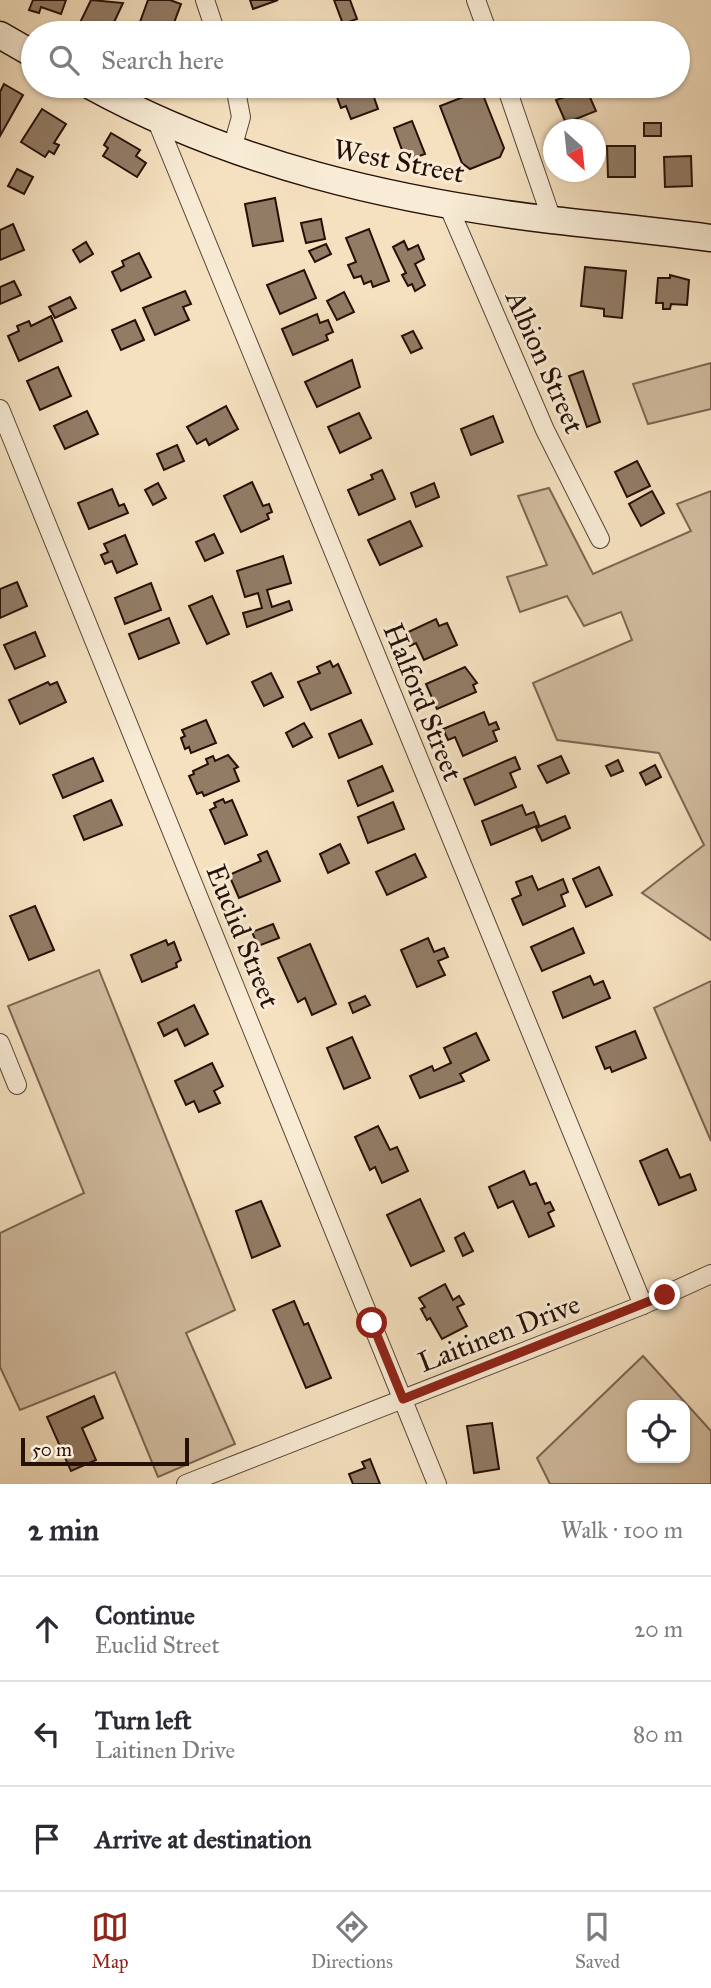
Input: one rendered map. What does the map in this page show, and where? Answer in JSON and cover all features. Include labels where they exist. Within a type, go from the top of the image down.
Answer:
[{"type":"main road","points":[[0,35],[21,47]]},
{"type":"main road","name":"West Street","points":[[115,98],[156,119],[232,149],[331,180],[552,220],[711,238]]},
{"type":"street","points":[[205,0],[212,21]]},
{"type":"street","points":[[476,0],[484,21]]},
{"type":"street","points":[[232,149],[240,117],[237,98]]},
{"type":"street","points":[[510,98],[552,220]]},
{"type":"street","name":"Halford Street","points":[[156,119],[643,1305]]},
{"type":"street","name":"Albion Street","points":[[447,203],[545,430],[600,539]]},
{"type":"street","name":"Euclid Street","points":[[0,409],[437,1484]]},
{"type":"street","points":[[0,1043],[17,1085]]},
{"type":"street","name":"Laitinen Drive","points":[[186,1484],[643,1305],[711,1274]]},
{"type":"shaded area","points":[[711,363],[711,409],[648,424],[633,384]]},
{"type":"shaded area","points":[[549,488],[593,574],[691,531],[677,504],[711,491],[711,940],[642,893],[704,845],[659,753],[557,740],[533,683],[632,640],[621,612],[584,626],[567,596],[520,612],[507,577],[547,565],[518,496]]},
{"type":"shaded area","points":[[99,970],[235,1310],[186,1333],[235,1444],[158,1477],[115,1372],[20,1410],[0,1367],[0,1233],[84,1193],[8,1006]]},
{"type":"shaded area","points":[[711,981],[711,1141],[654,1008]]},
{"type":"shaded area","points":[[643,1356],[683,1400],[627,1400],[627,1463],[690,1463],[690,1408],[711,1431],[711,1484],[550,1484],[537,1458]]},
{"type":"building","points":[[33,0],[66,0],[61,14],[41,7],[39,13],[29,10]]},
{"type":"building","points":[[91,0],[123,3],[115,21],[81,21]]},
{"type":"building","points":[[148,0],[170,0],[181,4],[175,21],[140,21]]},
{"type":"building","points":[[250,0],[278,0],[253,9]]},
{"type":"building","points":[[334,0],[350,0],[357,19],[342,21]]},
{"type":"building","points":[[4,84],[21,94],[21,98],[0,136],[0,92]]},
{"type":"building","points":[[337,98],[374,98],[378,109],[351,119],[346,106],[341,108]]},
{"type":"building","points":[[460,98],[484,98],[504,148],[500,157],[470,169],[462,163],[440,106]]},
{"type":"building","points":[[590,98],[596,111],[576,119],[564,119],[556,100]]},
{"type":"building","points":[[42,109],[66,124],[54,143],[59,145],[54,154],[49,151],[45,157],[21,142]]},
{"type":"building","points":[[412,121],[425,154],[406,161],[394,128]]},
{"type":"building","points":[[644,123],[661,123],[661,136],[644,136]]},
{"type":"building","points":[[111,133],[140,150],[136,156],[146,163],[137,177],[103,156],[108,148],[104,145]]},
{"type":"building","points":[[607,146],[635,146],[635,177],[608,177]]},
{"type":"building","points":[[691,156],[692,186],[665,187],[664,157]]},
{"type":"building","points":[[17,169],[33,177],[24,194],[8,186]]},
{"type":"building","points":[[275,198],[283,241],[253,246],[245,204]]},
{"type":"building","points":[[321,219],[325,239],[306,243],[301,223]]},
{"type":"building","points":[[13,224],[24,250],[0,260],[0,230]]},
{"type":"building","points":[[369,229],[389,281],[373,287],[371,281],[364,284],[361,276],[354,278],[348,265],[356,262],[346,238]]},
{"type":"building","points":[[404,241],[408,250],[418,245],[424,259],[415,264],[425,285],[415,291],[412,284],[408,286],[402,275],[406,273],[393,247]]},
{"type":"building","points":[[86,242],[93,254],[80,262],[73,250]]},
{"type":"building","points":[[326,244],[331,254],[315,262],[309,251]]},
{"type":"building","points":[[139,253],[151,277],[121,291],[112,272],[124,266],[122,261]]},
{"type":"building","points":[[585,267],[626,271],[622,318],[604,316],[604,309],[581,306]]},
{"type":"building","points":[[304,270],[316,298],[280,314],[267,285]]},
{"type":"building","points":[[670,275],[689,280],[687,305],[671,304],[670,309],[663,309],[663,303],[656,303],[658,278],[670,278]]},
{"type":"building","points":[[14,281],[21,295],[0,304],[0,287]]},
{"type":"building","points":[[185,291],[191,304],[183,307],[189,320],[155,335],[143,308]]},
{"type":"building","points":[[344,292],[354,312],[337,320],[327,301]]},
{"type":"building","points":[[70,297],[76,308],[55,318],[49,307]]},
{"type":"building","points":[[317,314],[320,323],[328,320],[333,332],[326,335],[328,340],[293,355],[282,329]]},
{"type":"building","points":[[51,316],[62,341],[19,361],[8,336],[19,331],[17,326],[29,321],[31,326]]},
{"type":"building","points":[[135,320],[144,340],[121,350],[112,330]]},
{"type":"building","points":[[413,331],[422,348],[411,353],[402,336]]},
{"type":"building","points":[[352,360],[360,387],[317,407],[305,382]]},
{"type":"building","points":[[58,367],[71,396],[40,410],[27,381]]},
{"type":"building","points":[[583,371],[600,422],[587,427],[569,376]]},
{"type":"building","points":[[226,406],[238,429],[209,445],[206,439],[197,444],[187,427]]},
{"type":"building","points":[[87,411],[98,434],[65,449],[54,426]]},
{"type":"building","points":[[359,413],[371,438],[340,453],[328,427]]},
{"type":"building","points":[[493,416],[503,442],[471,455],[461,429]]},
{"type":"building","points":[[177,445],[184,461],[164,470],[157,454]]},
{"type":"building","points":[[637,461],[650,486],[627,497],[615,472]]},
{"type":"building","points":[[382,470],[395,499],[359,515],[348,490],[373,479],[371,475]]},
{"type":"building","points":[[252,482],[263,506],[269,504],[272,512],[267,514],[269,519],[241,532],[224,496]]},
{"type":"building","points":[[158,483],[166,498],[153,505],[145,490]]},
{"type":"building","points":[[434,483],[439,497],[416,507],[411,493]]},
{"type":"building","points":[[112,489],[119,506],[124,504],[128,513],[89,529],[78,503]]},
{"type":"building","points":[[652,491],[664,513],[641,526],[629,504]]},
{"type":"building","points":[[410,521],[422,546],[380,565],[368,540]]},
{"type":"building","points":[[214,534],[223,553],[205,561],[196,542]]},
{"type":"building","points":[[125,535],[137,564],[117,573],[112,561],[105,564],[101,555],[108,552],[104,544]]},
{"type":"building","points":[[283,556],[291,583],[267,590],[272,607],[289,601],[292,610],[247,627],[243,613],[262,608],[258,593],[245,597],[237,571]]},
{"type":"building","points":[[17,582],[27,606],[0,618],[0,589]]},
{"type":"building","points":[[151,583],[161,610],[125,624],[115,598]]},
{"type":"building","points":[[212,596],[229,634],[207,644],[189,606]]},
{"type":"building","points":[[169,618],[179,643],[139,659],[129,634]]},
{"type":"building","points":[[436,619],[439,626],[447,623],[457,645],[424,660],[416,643],[410,646],[404,634]]},
{"type":"building","points":[[35,632],[45,656],[15,669],[4,645]]},
{"type":"building","points":[[330,661],[333,667],[338,664],[351,693],[311,710],[298,682],[320,673],[317,667]]},
{"type":"building","points":[[465,667],[477,683],[473,685],[476,692],[437,709],[426,684]]},
{"type":"building","points":[[271,673],[283,697],[264,706],[252,682]]},
{"type":"building","points":[[48,682],[50,685],[57,682],[66,702],[20,724],[9,700]]},
{"type":"building","points":[[484,712],[489,725],[496,722],[499,729],[493,731],[497,741],[463,756],[455,737],[448,740],[443,729]]},
{"type":"building","points":[[206,720],[216,743],[191,753],[189,747],[185,749],[181,738],[185,736],[182,730]]},
{"type":"building","points":[[361,720],[372,744],[339,758],[329,734]]},
{"type":"building","points":[[304,723],[312,737],[293,747],[286,733]]},
{"type":"building","points":[[228,755],[238,767],[234,769],[239,781],[204,796],[202,792],[197,794],[189,776],[208,764],[206,759],[213,756],[215,761]]},
{"type":"building","points":[[561,756],[569,773],[547,783],[538,766]]},
{"type":"building","points":[[515,757],[520,769],[510,773],[516,787],[475,805],[464,779]]},
{"type":"building","points":[[93,758],[103,781],[63,798],[53,775]]},
{"type":"building","points":[[618,760],[623,771],[611,776],[606,766]]},
{"type":"building","points":[[655,765],[661,777],[646,785],[640,773]]},
{"type":"building","points":[[382,766],[393,791],[358,806],[348,781]]},
{"type":"building","points":[[223,799],[225,803],[232,800],[247,835],[225,844],[210,810],[216,807],[214,803]]},
{"type":"building","points":[[111,800],[122,825],[84,840],[74,816]]},
{"type":"building","points":[[393,802],[404,829],[368,843],[358,817]]},
{"type":"building","points":[[522,805],[526,815],[534,812],[539,825],[491,845],[482,821]]},
{"type":"building","points":[[565,816],[570,828],[542,841],[536,828]]},
{"type":"building","points":[[340,844],[349,863],[328,873],[320,854]]},
{"type":"building","points":[[267,851],[280,881],[239,898],[229,875],[261,861],[258,855]]},
{"type":"building","points":[[415,854],[426,877],[387,895],[376,872]]},
{"type":"building","points":[[599,867],[612,895],[586,907],[573,879]]},
{"type":"building","points":[[532,876],[538,890],[563,879],[568,892],[561,895],[565,906],[523,925],[512,899],[521,895],[516,882]]},
{"type":"building","points":[[35,906],[54,950],[29,960],[10,916]]},
{"type":"building","points":[[273,924],[279,938],[258,946],[252,932]]},
{"type":"building","points":[[573,928],[584,953],[542,971],[531,947]]},
{"type":"building","points":[[428,938],[434,952],[444,948],[448,957],[438,961],[445,975],[417,987],[401,950]]},
{"type":"building","points":[[166,940],[168,945],[174,942],[181,960],[176,963],[177,967],[142,982],[131,955]]},
{"type":"building","points":[[310,944],[336,1004],[312,1015],[305,998],[298,1002],[278,958]]},
{"type":"building","points":[[590,976],[594,985],[603,981],[610,998],[563,1018],[553,992]]},
{"type":"building","points":[[365,996],[370,1005],[353,1013],[349,1003]]},
{"type":"building","points":[[194,1005],[208,1034],[185,1046],[177,1029],[164,1036],[158,1023]]},
{"type":"building","points":[[635,1031],[646,1058],[612,1072],[610,1067],[605,1069],[596,1047]]},
{"type":"building","points":[[476,1033],[489,1060],[460,1074],[464,1081],[420,1098],[410,1076],[432,1066],[434,1071],[451,1063],[444,1048]]},
{"type":"building","points":[[352,1037],[370,1078],[344,1089],[327,1048]]},
{"type":"building","points":[[212,1063],[223,1086],[214,1091],[220,1103],[199,1112],[194,1101],[186,1105],[175,1081]]},
{"type":"building","points":[[378,1126],[390,1150],[397,1147],[408,1171],[382,1183],[375,1167],[370,1170],[355,1137]]},
{"type":"building","points":[[667,1149],[680,1178],[690,1174],[696,1190],[659,1205],[640,1161]]},
{"type":"building","points":[[524,1171],[530,1185],[536,1183],[545,1204],[550,1202],[554,1210],[548,1213],[554,1226],[529,1237],[513,1201],[498,1208],[489,1187]]},
{"type":"building","points":[[420,1199],[444,1251],[411,1266],[387,1215]]},
{"type":"building","points":[[261,1201],[280,1246],[252,1258],[236,1211]]},
{"type":"building","points":[[464,1233],[473,1251],[463,1256],[455,1238]]},
{"type":"building","points":[[445,1284],[453,1300],[459,1296],[464,1304],[457,1307],[467,1326],[442,1339],[430,1318],[427,1320],[421,1309],[425,1307],[419,1298]]},
{"type":"building","points":[[294,1301],[304,1325],[308,1323],[331,1378],[306,1388],[273,1310]]},
{"type":"building","points":[[94,1396],[103,1418],[82,1428],[96,1460],[71,1471],[47,1417]]},
{"type":"building","points":[[492,1423],[499,1469],[474,1473],[467,1426]]},
{"type":"building","points":[[370,1459],[380,1484],[353,1484],[349,1474],[365,1468],[362,1462]]},
{"type":"route","points":[[372,1323],[403,1399],[665,1295]]}]
